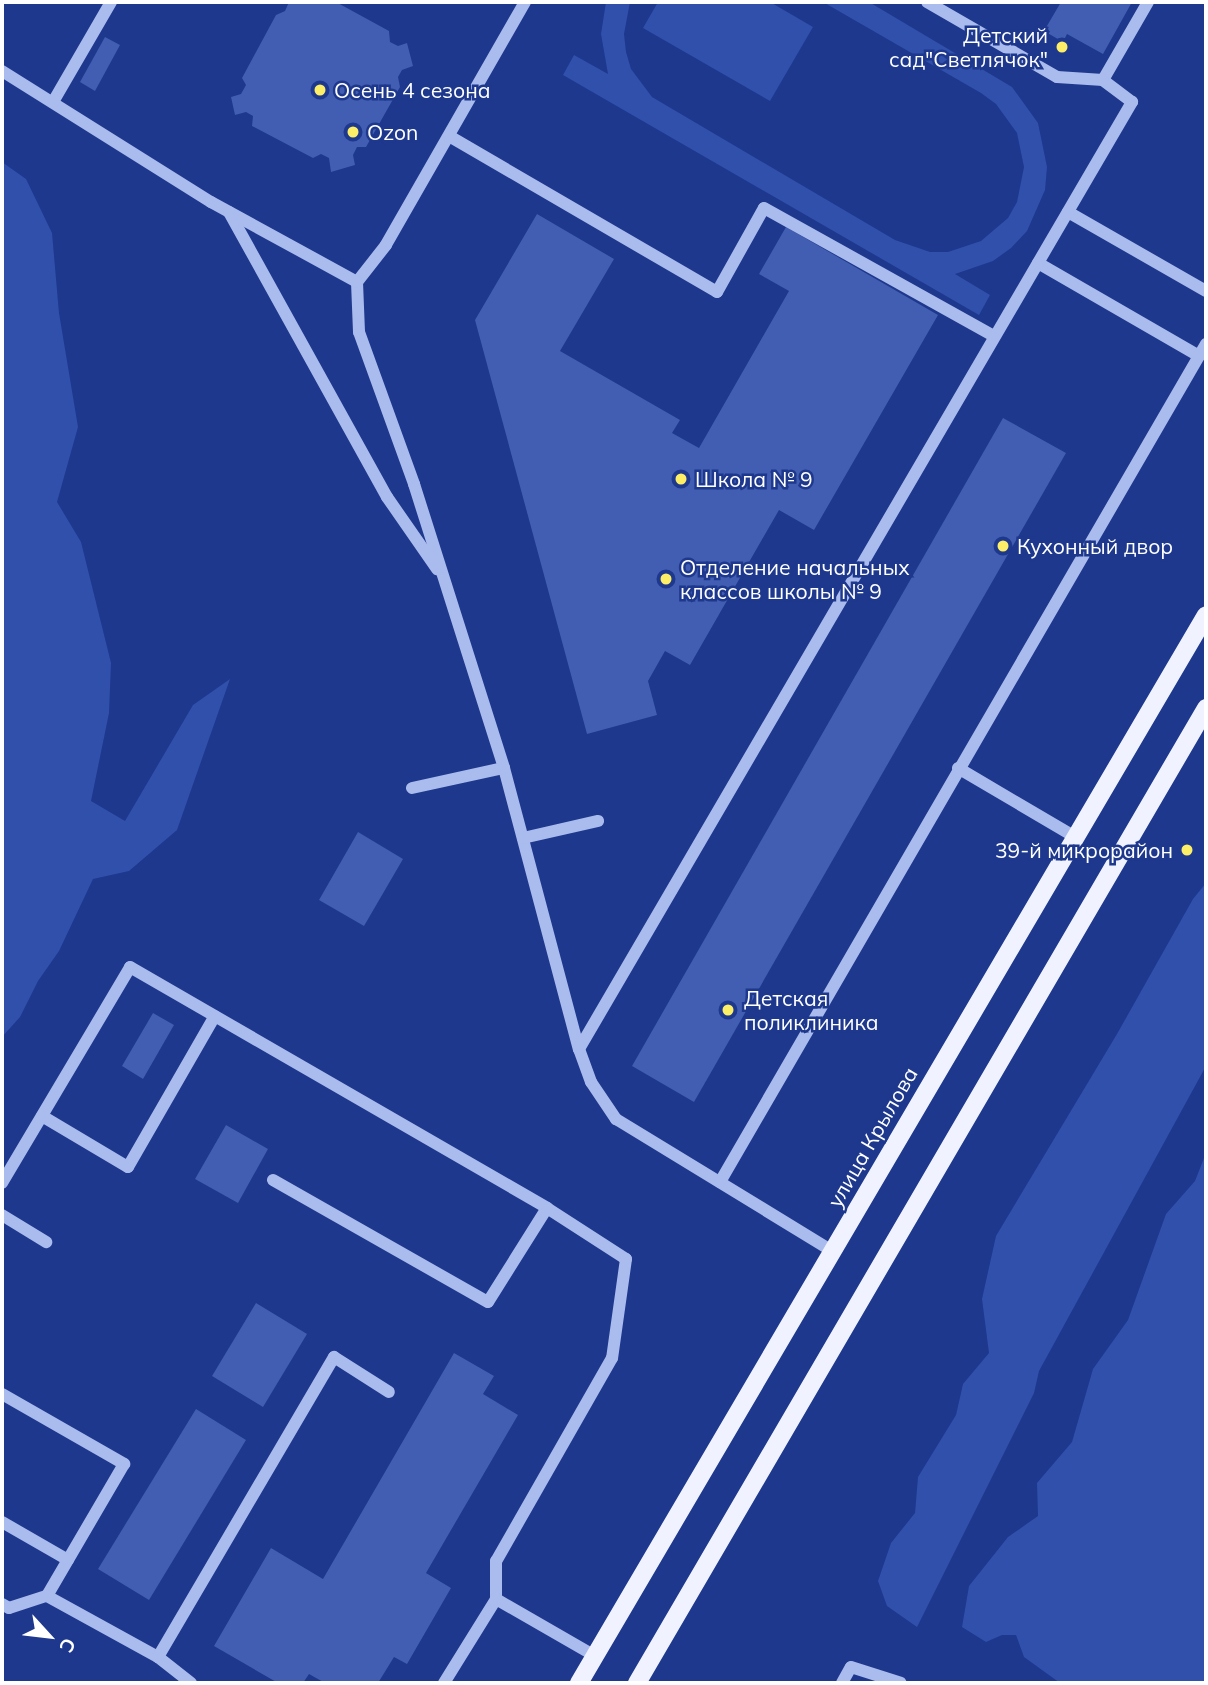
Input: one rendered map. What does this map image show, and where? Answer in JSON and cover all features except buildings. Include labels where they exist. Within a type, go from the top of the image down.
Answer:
[{"type":"main road","name":"улица Крылова","points":[[579,1683],[1206,615]]},
{"type":"main road","points":[[637,1683],[1206,708]]},
{"type":"lane","points":[[53,102],[111,2]]},
{"type":"lane","points":[[525,2],[386,245],[356,282],[359,332],[414,484],[504,768],[579,1049],[592,1082],[616,1119],[832,1251]]},
{"type":"lane","points":[[579,1049],[1132,102],[1103,79],[1057,77],[927,2]]},
{"type":"lane","points":[[1103,79],[1148,2]]},
{"type":"lane","points":[[2,71],[229,212],[356,282]]},
{"type":"lane","points":[[449,136],[717,292],[764,208],[994,336]]},
{"type":"lane","points":[[229,212],[387,497],[444,579]]},
{"type":"lane","points":[[1068,212],[1206,291]]},
{"type":"lane","points":[[1038,263],[1199,356]]},
{"type":"lane","points":[[720,1182],[957,768],[1206,344]]},
{"type":"lane","points":[[412,788],[504,768]]},
{"type":"lane","points":[[957,768],[1075,837]]},
{"type":"lane","points":[[523,838],[598,821]]},
{"type":"lane","points":[[2,1183],[130,967],[547,1208],[626,1259],[612,1357],[496,1561],[496,1599],[444,1683]]},
{"type":"lane","points":[[41,1116],[128,1167],[215,1016]]},
{"type":"lane","points":[[273,1180],[488,1302],[547,1208]]},
{"type":"lane","points":[[2,1215],[46,1242]]},
{"type":"lane","points":[[158,1657],[334,1357],[389,1392]]},
{"type":"lane","points":[[2,1394],[124,1464],[47,1595],[9,1608],[2,1604]]},
{"type":"lane","points":[[2,1522],[68,1560]]},
{"type":"lane","points":[[47,1595],[158,1657],[191,1683]]},
{"type":"lane","points":[[496,1599],[595,1656]]},
{"type":"lane","points":[[842,1683],[851,1667],[901,1683]]},
{"type":"shaded area","points":[[606,2],[630,2],[624,34],[626,52],[631,69],[652,97],[895,240],[930,252],[948,252],[981,241],[1008,218],[1017,202],[1024,167],[1017,133],[996,104],[981,93],[823,2],[869,2],[1012,87],[1038,123],[1047,167],[1045,190],[1027,231],[1011,248],[993,261],[955,274],[990,295],[979,315],[563,75],[574,55],[608,74],[601,34]]},
{"type":"shaded area","points":[[658,2],[770,2],[813,27],[770,101],[643,28]]},
{"type":"shaded area","points":[[2,162],[26,179],[52,233],[59,313],[78,427],[57,502],[81,542],[111,663],[109,713],[91,801],[125,821],[193,705],[230,679],[177,830],[129,871],[93,879],[59,951],[38,981],[20,1017],[2,1037]]},
{"type":"shaded area","points":[[1206,883],[1206,1066],[1039,1371],[1034,1393],[917,1627],[887,1606],[878,1581],[891,1543],[915,1513],[918,1477],[956,1415],[963,1384],[989,1353],[982,1299],[996,1236],[1117,1034],[1193,899]]},
{"type":"shaded area","points":[[1206,1153],[1206,1683],[1060,1683],[1024,1657],[1016,1635],[1002,1635],[986,1642],[962,1627],[969,1586],[1008,1537],[1038,1516],[1037,1483],[1072,1442],[1093,1369],[1128,1320],[1166,1214],[1195,1181]]},
{"type":"place","name":"Детский сад\"Светлячок\"","points":[[1062,47]]},
{"type":"place","name":"Осень 4 сезона","points":[[320,90]]},
{"type":"place","name":"Ozon","points":[[353,132]]},
{"type":"place","name":"Школа № 9","points":[[681,479]]},
{"type":"place","name":"Кухонный двор","points":[[1003,546]]},
{"type":"place","name":"Отделение начальных классов школы № 9","points":[[666,579]]},
{"type":"place","name":"39-й микрорайон","points":[[1187,850]]},
{"type":"place","name":"Детская поликлиника","points":[[728,1010]]}]
